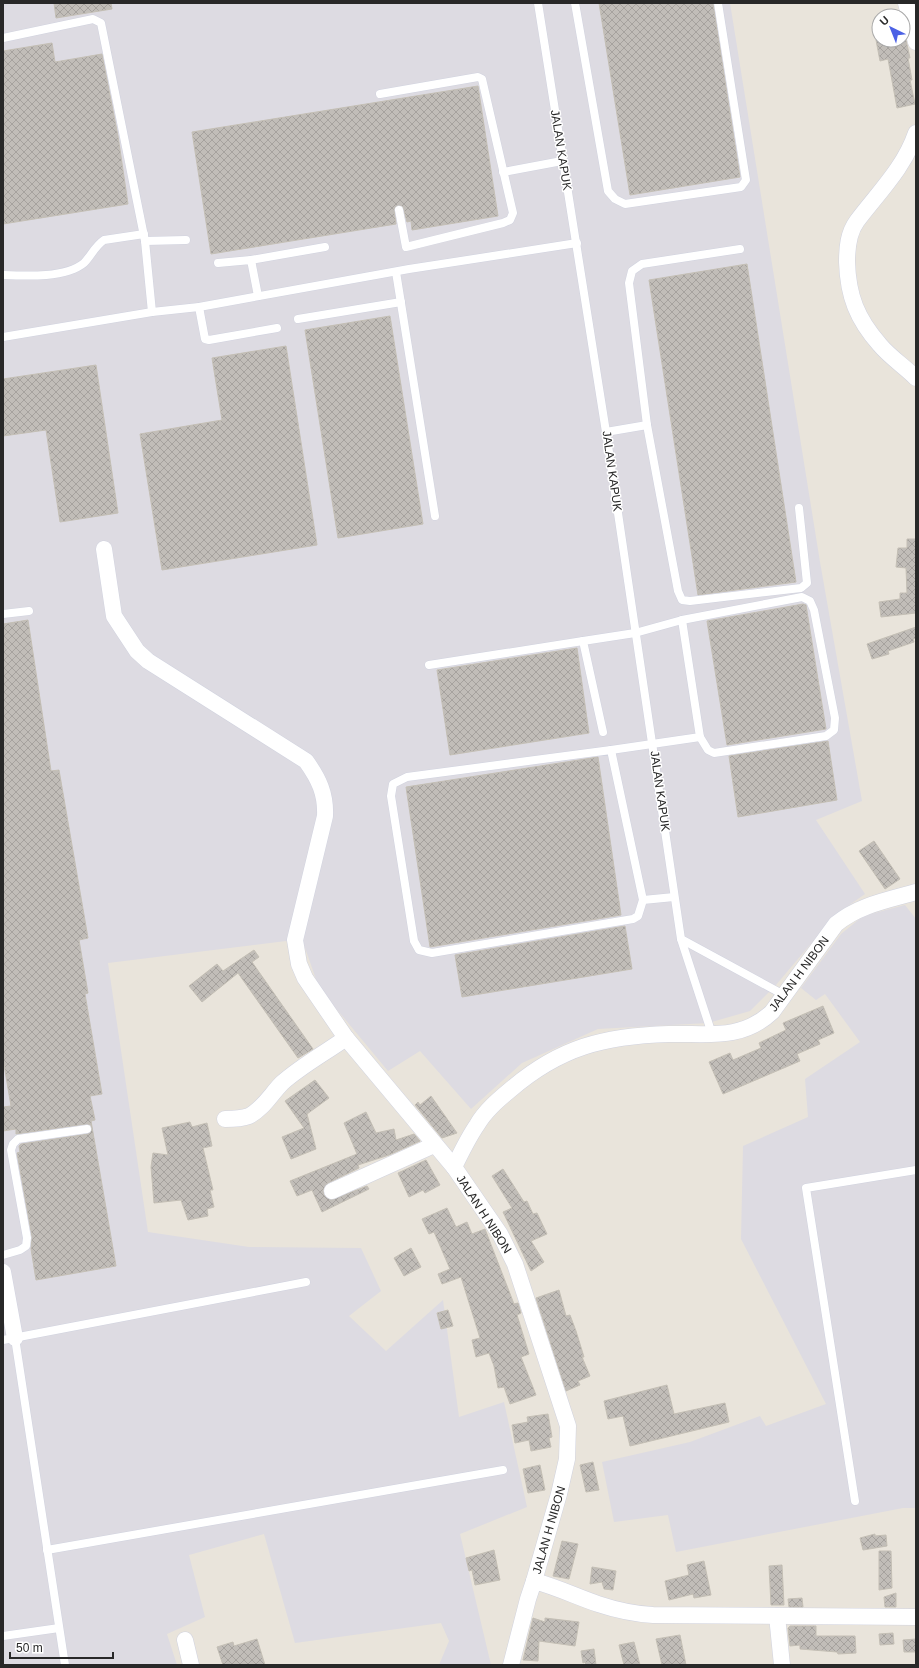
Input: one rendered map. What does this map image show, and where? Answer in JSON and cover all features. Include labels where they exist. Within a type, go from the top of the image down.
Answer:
[{"type":"street","points":[[906,3],[916,42]]},
{"type":"street","points":[[916,133],[901,167],[856,223],[850,233],[847,253],[850,290],[854,307],[880,346],[901,362],[916,378]]},
{"type":"street","points":[[104,548],[114,616],[137,651],[148,661],[306,761],[316,775],[326,802],[295,940],[299,964],[305,978],[346,1038],[434,1145],[454,1167]]},
{"type":"street","name":"JALAN H NIBON","points":[[511,1665],[528,1599],[561,1487],[568,1448],[568,1426],[515,1264],[500,1234],[454,1167],[477,1124],[490,1108],[527,1075],[553,1058],[582,1046],[614,1039],[668,1034],[712,1034],[740,1032],[751,1028],[772,1012],[836,924],[845,917],[863,908],[916,892]]},
{"type":"street","points":[[225,1119],[237,1119],[248,1116],[256,1111],[265,1104],[283,1082],[346,1038]]},
{"type":"street","points":[[332,1191],[434,1145]]},
{"type":"street","points":[[3,1272],[9,1339]]},
{"type":"street","points":[[534,1581],[556,1587],[599,1604],[638,1614],[916,1617]]},
{"type":"street","points":[[777,1616],[782,1665]]},
{"type":"street","points":[[185,1640],[191,1665]]},
{"type":"lane","name":"JALAN KAPUK","points":[[538,3],[606,432],[634,633],[653,743],[681,939],[712,1034]]},
{"type":"lane","points":[[575,3],[608,191],[615,200],[625,204],[735,189],[741,187],[746,180],[718,3]]},
{"type":"lane","points":[[3,38],[93,19],[101,23],[145,237],[152,312]]},
{"type":"lane","points":[[380,94],[478,77],[482,79],[514,213],[510,220],[503,223],[406,247],[399,210]]},
{"type":"lane","points":[[503,172],[562,161]]},
{"type":"lane","points":[[3,275],[23,276],[65,272],[76,269],[85,262],[104,240],[145,237],[186,240]]},
{"type":"lane","points":[[3,337],[152,312],[199,307],[396,272],[577,243]]},
{"type":"lane","points":[[218,263],[251,260],[325,247]]},
{"type":"lane","points":[[740,249],[642,264],[632,271],[629,283],[648,426],[678,591],[682,600],[690,601],[801,588],[807,583],[799,508]]},
{"type":"lane","points":[[251,260],[258,296]]},
{"type":"lane","points":[[396,272],[435,516]]},
{"type":"lane","points":[[298,318],[401,302]]},
{"type":"lane","points":[[199,307],[205,339],[209,340],[277,328]]},
{"type":"lane","points":[[606,432],[648,426]]},
{"type":"lane","points":[[429,665],[634,633],[682,620],[802,597],[810,601],[814,610],[835,718],[834,730],[826,736],[714,753],[708,750],[700,737],[682,620]]},
{"type":"lane","points":[[3,614],[28,611]]},
{"type":"lane","points":[[583,641],[603,732]]},
{"type":"lane","points":[[611,750],[643,900],[638,916],[632,919],[432,953],[419,950],[414,941],[391,796],[393,784],[407,777],[700,737]]},
{"type":"lane","points":[[643,900],[674,897]]},
{"type":"lane","points":[[681,939],[784,995]]},
{"type":"lane","points":[[3,1255],[20,1250],[26,1246],[27,1238],[11,1150],[13,1144],[18,1139],[87,1129]]},
{"type":"lane","points":[[855,1501],[806,1188],[916,1170]]},
{"type":"lane","points":[[65,1665],[47,1550],[9,1339],[306,1282]]},
{"type":"lane","points":[[47,1550],[503,1470]]},
{"type":"lane","points":[[3,1636],[59,1628]]},
{"type":"shaded area","points":[[3,3],[730,3],[820,562],[862,801],[816,820],[865,894],[835,915],[776,985],[750,1011],[708,1023],[598,1029],[522,1063],[471,1109],[420,1051],[388,1071],[319,988],[302,939],[108,963],[148,1232],[249,1247],[361,1248],[381,1291],[349,1316],[386,1351],[443,1300],[459,1417],[504,1402],[527,1507],[460,1534],[491,1665],[439,1665],[449,1641],[441,1623],[295,1643],[264,1534],[189,1555],[205,1617],[167,1634],[177,1665],[3,1665]]},
{"type":"shaded area","points":[[905,905],[916,919],[916,1508],[903,1508],[676,1552],[668,1515],[614,1522],[602,1462],[690,1442],[760,1416],[766,1426],[826,1404],[741,1239],[743,1146],[808,1117],[805,1079],[860,1042],[825,994],[816,1000],[801,988],[841,934],[863,916]]},
{"type":"building","points":[[54,3],[111,3],[112,9],[56,18]]},
{"type":"building","points":[[599,3],[713,3],[740,177],[630,195]]},
{"type":"building","points":[[52,43],[55,62],[102,54],[118,136],[128,204],[3,224],[3,51]]},
{"type":"building","points":[[878,48],[908,48],[912,80],[910,80],[915,104],[897,108],[888,59],[880,61]]},
{"type":"building","points":[[478,86],[498,216],[412,230],[411,221],[407,222],[403,207],[398,205],[394,209],[396,224],[211,254],[192,132]]},
{"type":"building","points":[[747,264],[796,582],[698,595],[649,280]]},
{"type":"building","points":[[390,316],[423,524],[338,538],[305,330]]},
{"type":"building","points":[[286,346],[317,545],[162,570],[140,434],[222,420],[212,358]]},
{"type":"building","points":[[96,365],[118,513],[60,522],[46,430],[3,436],[3,379]]},
{"type":"building","points":[[907,539],[916,539],[916,613],[881,617],[879,602],[900,599],[900,593],[907,593],[906,568],[896,567],[898,548],[907,548]]},
{"type":"building","points":[[803,604],[806,605],[826,729],[727,745],[707,621]]},
{"type":"building","points":[[28,620],[51,771],[59,770],[88,938],[79,940],[88,993],[85,994],[102,1094],[90,1096],[95,1120],[91,1121],[116,1266],[36,1280],[31,1249],[32,1237],[17,1153],[20,1152],[19,1146],[21,1144],[88,1134],[92,1129],[91,1125],[87,1124],[16,1134],[16,1129],[3,1131],[3,1107],[11,1106],[3,1059],[3,624]]},
{"type":"building","points":[[916,627],[916,638],[913,639],[914,642],[888,651],[889,654],[872,659],[867,644]]},
{"type":"building","points":[[577,648],[589,733],[450,755],[437,670]]},
{"type":"building","points":[[828,741],[837,800],[738,817],[729,756]]},
{"type":"building","points":[[598,757],[621,915],[430,947],[406,787]]},
{"type":"building","points":[[874,841],[900,879],[885,889],[859,851]]},
{"type":"building","points":[[625,926],[632,969],[462,997],[455,955]]},
{"type":"building","points":[[254,950],[259,957],[252,962],[313,1049],[298,1058],[238,973],[202,1002],[189,986],[217,964],[223,971]]},
{"type":"building","points":[[823,1006],[834,1033],[818,1040],[820,1044],[797,1054],[800,1061],[723,1094],[709,1062],[730,1053],[733,1060],[761,1048],[759,1043],[786,1030],[783,1023]]},
{"type":"building","points":[[315,1080],[329,1098],[307,1114],[316,1149],[291,1159],[282,1137],[304,1128],[285,1101]]},
{"type":"building","points":[[431,1096],[457,1133],[442,1138],[415,1105],[418,1102],[420,1105]]},
{"type":"building","points":[[366,1112],[376,1133],[394,1129],[396,1140],[414,1134],[420,1141],[389,1155],[358,1165],[359,1168],[328,1183],[323,1190],[324,1195],[331,1200],[367,1186],[369,1189],[322,1212],[312,1190],[297,1196],[290,1181],[357,1154],[344,1123]]},
{"type":"building","points":[[190,1122],[192,1127],[207,1123],[212,1146],[203,1148],[213,1190],[210,1190],[214,1207],[207,1209],[208,1216],[188,1220],[181,1200],[154,1203],[151,1167],[153,1153],[168,1155],[162,1128]]},
{"type":"building","points":[[426,1160],[440,1185],[425,1193],[423,1190],[409,1197],[398,1173]]},
{"type":"building","points":[[503,1169],[524,1202],[527,1201],[533,1214],[537,1213],[547,1234],[531,1241],[544,1262],[531,1271],[503,1212],[512,1208],[492,1176]]},
{"type":"building","points":[[447,1208],[456,1227],[467,1222],[472,1234],[485,1229],[514,1304],[518,1303],[521,1313],[517,1315],[529,1354],[521,1357],[536,1395],[510,1404],[504,1387],[498,1388],[494,1366],[489,1353],[476,1357],[472,1340],[480,1338],[461,1277],[442,1284],[438,1274],[450,1269],[434,1232],[429,1234],[422,1219]]},
{"type":"building","points":[[411,1248],[421,1267],[404,1276],[394,1258]]},
{"type":"building","points":[[559,1290],[566,1316],[570,1315],[584,1357],[582,1357],[590,1376],[578,1381],[580,1385],[566,1391],[536,1298]]},
{"type":"building","points":[[448,1310],[453,1326],[441,1329],[437,1313]]},
{"type":"building","points":[[667,1385],[674,1414],[725,1403],[729,1422],[630,1446],[623,1416],[608,1419],[604,1401]]},
{"type":"building","points":[[548,1414],[552,1437],[549,1438],[551,1447],[531,1451],[529,1440],[515,1443],[512,1425],[528,1422],[527,1417]]},
{"type":"building","points":[[593,1462],[599,1490],[586,1492],[580,1465]]},
{"type":"building","points":[[540,1465],[545,1490],[528,1493],[523,1469]]},
{"type":"building","points":[[875,1534],[875,1536],[886,1535],[887,1546],[863,1550],[860,1538]]},
{"type":"building","points":[[562,1541],[578,1544],[569,1579],[553,1576]]},
{"type":"building","points":[[494,1550],[500,1580],[475,1585],[472,1570],[469,1571],[466,1558]]},
{"type":"building","points":[[879,1551],[891,1551],[892,1588],[879,1590]]},
{"type":"building","points":[[704,1561],[711,1595],[694,1598],[693,1594],[669,1600],[665,1581],[689,1575],[687,1565]]},
{"type":"building","points":[[782,1565],[784,1605],[771,1605],[769,1566]]},
{"type":"building","points":[[592,1567],[616,1571],[613,1590],[604,1589],[602,1582],[590,1584]]},
{"type":"building","points":[[896,1593],[896,1607],[885,1607],[884,1597]]},
{"type":"building","points":[[802,1598],[803,1607],[789,1607],[788,1599]]},
{"type":"building","points":[[533,1618],[545,1622],[545,1618],[579,1622],[575,1646],[539,1641],[538,1661],[523,1660]]},
{"type":"building","points":[[790,1626],[816,1626],[816,1636],[855,1636],[856,1653],[838,1654],[837,1652],[800,1649],[800,1645],[790,1646],[788,1628]]},
{"type":"building","points":[[893,1633],[894,1644],[880,1645],[879,1634]]},
{"type":"building","points":[[680,1635],[686,1665],[662,1665],[656,1639]]},
{"type":"building","points":[[257,1639],[265,1665],[223,1665],[217,1647],[233,1642],[234,1646]]},
{"type":"building","points":[[916,1639],[916,1652],[904,1652],[903,1640]]},
{"type":"building","points":[[634,1642],[640,1665],[624,1665],[619,1645]]},
{"type":"building","points":[[594,1649],[596,1665],[586,1665],[585,1662],[583,1663],[581,1651]]}]
